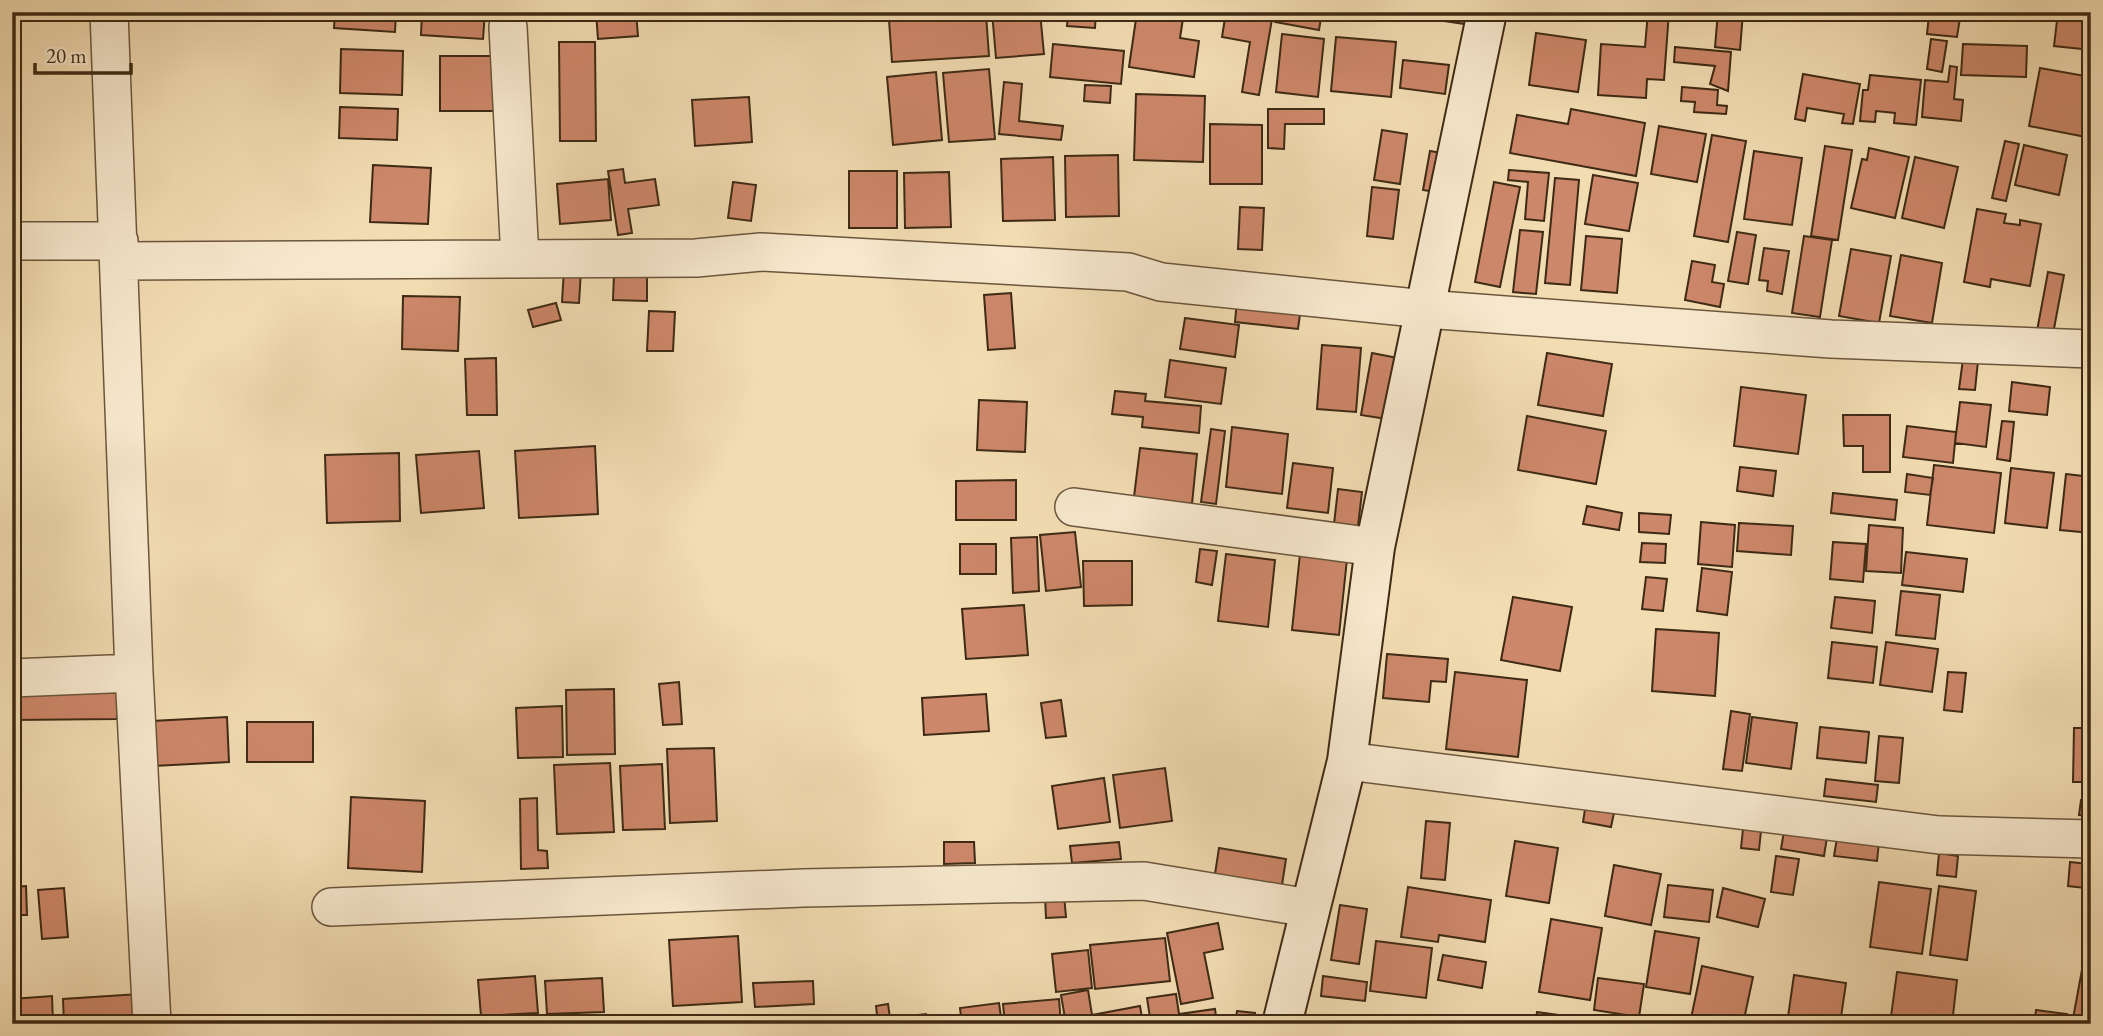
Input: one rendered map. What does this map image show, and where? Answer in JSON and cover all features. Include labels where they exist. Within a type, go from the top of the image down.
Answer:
[{"type":"street","points":[[109,12],[134,673],[152,1024]]},
{"type":"street","points":[[1282,1024],[1347,761],[1375,547],[1487,12]]},
{"type":"street","points":[[508,27],[520,259]]},
{"type":"street","points":[[12,241],[120,251],[520,259],[696,258],[761,253],[1128,272],[1161,282],[1425,309],[1831,339],[2091,349]]},
{"type":"street","points":[[1074,507],[1375,547]]},
{"type":"street","points":[[12,678],[134,673]]},
{"type":"street","points":[[1347,761],[1939,835],[2091,839]]},
{"type":"street","points":[[331,907],[803,888],[1144,881],[1309,908]]},
{"type":"building","points":[[335,12],[396,12],[395,32],[334,28]]},
{"type":"building","points":[[422,12],[485,12],[483,39],[421,35]]},
{"type":"building","points":[[549,12],[590,12],[590,19],[549,19]]},
{"type":"building","points":[[596,12],[636,12],[638,36],[598,39]]},
{"type":"building","points":[[992,12],[1040,12],[1044,54],[996,58]]},
{"type":"building","points":[[1068,12],[1096,12],[1095,28],[1067,26]]},
{"type":"building","points":[[1137,12],[1184,12],[1180,38],[1199,41],[1194,77],[1129,67]]},
{"type":"building","points":[[1226,12],[1272,19],[1259,95],[1242,92],[1250,42],[1222,37]]},
{"type":"building","points":[[1277,12],[1322,12],[1319,30],[1275,22]]},
{"type":"building","points":[[1410,12],[1474,12],[1472,25],[1409,16]]},
{"type":"building","points":[[1648,12],[1669,12],[1664,80],[1647,79],[1646,98],[1598,95],[1601,44],[1645,47]]},
{"type":"building","points":[[1718,12],[1743,12],[1740,50],[1715,47]]},
{"type":"building","points":[[2058,12],[2091,12],[2091,50],[2054,46]]},
{"type":"building","points":[[986,14],[989,56],[892,62],[889,20]]},
{"type":"building","points":[[1929,15],[1960,18],[1957,37],[1927,34]]},
{"type":"building","points":[[1536,33],[1586,40],[1578,92],[1529,85]]},
{"type":"building","points":[[1282,34],[1324,39],[1318,97],[1276,92]]},
{"type":"building","points":[[1336,37],[1396,42],[1391,97],[1331,91]]},
{"type":"building","points":[[1931,39],[1947,41],[1942,72],[1927,69]]},
{"type":"building","points":[[559,42],[595,42],[596,141],[560,141]]},
{"type":"building","points":[[1053,44],[1124,51],[1121,84],[1050,77]]},
{"type":"building","points":[[1963,44],[2027,46],[2026,77],[1961,75]]},
{"type":"building","points":[[1675,47],[1731,52],[1728,91],[1710,84],[1715,66],[1674,62]]},
{"type":"building","points":[[341,49],[403,51],[402,95],[340,93]]},
{"type":"building","points":[[440,56],[493,56],[494,111],[440,111]]},
{"type":"building","points":[[1403,60],[1449,65],[1445,94],[1400,88]]},
{"type":"building","points":[[1950,66],[1957,67],[1954,99],[1963,100],[1961,121],[1922,117],[1925,80],[1948,82]]},
{"type":"building","points":[[2040,68],[2091,77],[2091,138],[2029,126]]},
{"type":"building","points":[[989,69],[995,139],[949,142],[943,73]]},
{"type":"building","points":[[936,72],[942,140],[893,145],[887,77]]},
{"type":"building","points":[[1803,74],[1860,84],[1853,124],[1842,123],[1844,114],[1807,108],[1805,121],[1795,119]]},
{"type":"building","points":[[1870,75],[1921,80],[1916,125],[1894,123],[1895,113],[1876,111],[1875,122],[1860,121],[1863,90],[1868,90]]},
{"type":"building","points":[[1004,82],[1022,84],[1019,121],[1063,126],[1061,140],[999,134]]},
{"type":"building","points":[[1085,85],[1111,86],[1110,103],[1084,101]]},
{"type":"building","points":[[1682,87],[1718,90],[1717,105],[1727,106],[1726,114],[1694,112],[1695,102],[1681,101]]},
{"type":"building","points":[[1136,94],[1205,96],[1203,162],[1134,160]]},
{"type":"building","points":[[749,97],[752,142],[695,146],[692,100]]},
{"type":"building","points":[[340,107],[398,109],[397,140],[339,138]]},
{"type":"building","points":[[1268,109],[1324,109],[1324,124],[1285,124],[1284,149],[1268,148]]},
{"type":"building","points":[[1571,109],[1645,123],[1636,176],[1510,153],[1517,115],[1568,124]]},
{"type":"building","points":[[1210,124],[1262,125],[1262,184],[1210,184]]},
{"type":"building","points":[[1659,126],[1706,134],[1697,182],[1651,174]]},
{"type":"building","points":[[1382,130],[1407,134],[1400,184],[1374,180]]},
{"type":"building","points":[[1712,135],[1746,141],[1728,242],[1694,236]]},
{"type":"building","points":[[2005,141],[2019,144],[2006,201],[1992,198]]},
{"type":"building","points":[[2024,145],[2067,155],[2059,195],[2015,185]]},
{"type":"building","points":[[1825,146],[1852,150],[1838,240],[1811,236]]},
{"type":"building","points":[[1869,148],[1909,157],[1895,218],[1851,208],[1862,159],[1867,160]]},
{"type":"building","points":[[1430,151],[1448,154],[1441,193],[1423,190]]},
{"type":"building","points":[[1754,151],[1802,158],[1792,225],[1744,219]]},
{"type":"building","points":[[1118,155],[1119,216],[1066,217],[1065,156]]},
{"type":"building","points":[[1053,157],[1055,220],[1003,221],[1001,159]]},
{"type":"building","points":[[1915,157],[1958,167],[1944,228],[1902,218]]},
{"type":"building","points":[[373,165],[431,168],[428,224],[370,222]]},
{"type":"building","points":[[623,169],[625,183],[655,179],[659,205],[628,209],[632,233],[618,235],[608,171]]},
{"type":"building","points":[[1509,170],[1549,173],[1544,221],[1525,219],[1528,182],[1508,180]]},
{"type":"building","points":[[849,171],[897,171],[897,228],[849,228]]},
{"type":"building","points":[[949,172],[951,227],[905,228],[904,173]]},
{"type":"building","points":[[1593,175],[1638,183],[1629,231],[1585,224]]},
{"type":"building","points":[[1555,178],[1579,180],[1570,285],[1545,283]]},
{"type":"building","points":[[608,179],[611,220],[560,224],[557,184]]},
{"type":"building","points":[[733,182],[756,185],[751,221],[728,218]]},
{"type":"building","points":[[1494,182],[1520,187],[1500,287],[1475,282]]},
{"type":"building","points":[[1372,187],[1399,190],[1393,239],[1367,236]]},
{"type":"building","points":[[1240,207],[1264,208],[1262,250],[1238,249]]},
{"type":"building","points":[[1977,209],[2006,214],[2004,223],[2020,225],[2020,220],[2041,224],[2030,286],[1991,279],[1990,287],[1964,282]]},
{"type":"building","points":[[1520,230],[1543,232],[1536,294],[1513,292]]},
{"type":"building","points":[[1737,232],[1756,235],[1748,284],[1728,281]]},
{"type":"building","points":[[1586,236],[1622,239],[1617,293],[1581,290]]},
{"type":"building","points":[[1804,236],[1832,240],[1820,317],[1792,313]]},
{"type":"building","points":[[1764,248],[1789,251],[1782,294],[1767,291],[1768,281],[1759,280]]},
{"type":"building","points":[[1851,249],[1891,256],[1879,323],[1839,316]]},
{"type":"building","points":[[1901,255],[1942,263],[1932,323],[1890,316]]},
{"type":"building","points":[[1692,261],[1715,265],[1712,282],[1724,284],[1720,307],[1685,300]]},
{"type":"building","points":[[564,269],[581,270],[579,303],[562,302]]},
{"type":"building","points":[[2048,272],[2064,275],[2053,334],[2037,331]]},
{"type":"building","points":[[614,274],[647,274],[647,301],[613,300]]},
{"type":"building","points":[[1011,293],[1015,348],[988,350],[984,295]]},
{"type":"building","points":[[403,296],[460,297],[458,351],[402,349]]},
{"type":"building","points":[[1237,300],[1301,307],[1298,329],[1235,322]]},
{"type":"building","points":[[556,303],[561,320],[533,327],[528,310]]},
{"type":"building","points":[[649,311],[675,312],[673,351],[647,351]]},
{"type":"building","points":[[1185,318],[1239,325],[1235,357],[1180,349]]},
{"type":"building","points":[[1322,345],[1361,348],[1356,412],[1317,409]]},
{"type":"building","points":[[1372,353],[1403,359],[1393,420],[1361,415]]},
{"type":"building","points":[[1547,353],[1612,364],[1603,416],[1538,405]]},
{"type":"building","points":[[496,358],[497,415],[467,415],[465,359]]},
{"type":"building","points":[[1963,359],[1978,361],[1975,390],[1959,389]]},
{"type":"building","points":[[1170,360],[1226,368],[1221,404],[1165,397]]},
{"type":"building","points":[[2012,382],[2050,387],[2047,415],[2009,411]]},
{"type":"building","points":[[1741,387],[1806,395],[1798,454],[1734,446]]},
{"type":"building","points":[[1115,391],[1146,394],[1145,401],[1201,406],[1199,433],[1142,427],[1143,417],[1112,414]]},
{"type":"building","points":[[979,400],[1027,402],[1025,452],[977,450]]},
{"type":"building","points":[[1960,402],[1991,405],[1986,447],[1955,443]]},
{"type":"building","points":[[1843,415],[1890,415],[1890,472],[1863,472],[1863,446],[1844,446]]},
{"type":"building","points":[[1527,416],[1606,431],[1596,484],[1518,470]]},
{"type":"building","points":[[2002,421],[2014,422],[2010,461],[1997,459]]},
{"type":"building","points":[[1907,426],[1956,432],[1953,463],[1903,457]]},
{"type":"building","points":[[1232,427],[1288,434],[1282,494],[1226,487]]},
{"type":"building","points":[[1211,429],[1225,431],[1216,504],[1201,502]]},
{"type":"building","points":[[595,446],[598,514],[519,518],[515,451]]},
{"type":"building","points":[[1140,448],[1197,454],[1192,504],[1134,497]]},
{"type":"building","points":[[479,451],[484,508],[421,513],[416,455]]},
{"type":"building","points":[[399,453],[400,521],[327,523],[325,455]]},
{"type":"building","points":[[1293,463],[1333,468],[1328,513],[1287,508]]},
{"type":"building","points":[[1934,465],[2001,473],[1994,533],[1927,525]]},
{"type":"building","points":[[1740,467],[1776,471],[1773,496],[1737,491]]},
{"type":"building","points":[[2011,468],[2054,473],[2047,528],[2005,523]]},
{"type":"building","points":[[1907,474],[1933,478],[1930,495],[1905,492]]},
{"type":"building","points":[[2066,474],[2091,477],[2091,533],[2060,530]]},
{"type":"building","points":[[1016,480],[1016,520],[956,520],[956,481]]},
{"type":"building","points":[[1338,489],[1362,492],[1358,526],[1334,524]]},
{"type":"building","points":[[1833,493],[1897,500],[1895,520],[1831,513]]},
{"type":"building","points":[[1587,506],[1622,513],[1619,530],[1583,524]]},
{"type":"building","points":[[1639,513],[1671,515],[1669,534],[1639,532]]},
{"type":"building","points":[[1701,522],[1735,525],[1732,567],[1698,564]]},
{"type":"building","points":[[1739,523],[1793,526],[1791,555],[1737,551]]},
{"type":"building","points":[[1869,525],[1903,528],[1901,573],[1866,571]]},
{"type":"building","points":[[1075,532],[1081,587],[1046,591],[1040,535]]},
{"type":"building","points":[[1037,537],[1039,591],[1013,593],[1011,538]]},
{"type":"building","points":[[1833,542],[1866,544],[1863,582],[1830,579]]},
{"type":"building","points":[[1642,543],[1666,544],[1665,563],[1640,562]]},
{"type":"building","points":[[960,544],[996,544],[996,574],[960,574]]},
{"type":"building","points":[[1200,549],[1217,551],[1212,585],[1196,582]]},
{"type":"building","points":[[1906,552],[1967,559],[1963,592],[1902,585]]},
{"type":"building","points":[[1226,554],[1275,560],[1268,627],[1218,621]]},
{"type":"building","points":[[1300,554],[1347,559],[1339,635],[1292,630]]},
{"type":"building","points":[[1083,561],[1132,561],[1132,605],[1084,606]]},
{"type":"building","points":[[1702,568],[1732,572],[1727,615],[1697,611]]},
{"type":"building","points":[[1646,577],[1667,579],[1663,611],[1642,609]]},
{"type":"building","points":[[1901,591],[1940,595],[1935,639],[1896,635]]},
{"type":"building","points":[[1513,597],[1572,607],[1560,671],[1501,660]]},
{"type":"building","points":[[1835,597],[1875,601],[1872,633],[1831,628]]},
{"type":"building","points":[[1024,605],[1028,655],[966,659],[962,609]]},
{"type":"building","points":[[1656,629],[1719,633],[1715,696],[1652,691]]},
{"type":"building","points":[[1832,642],[1877,647],[1873,683],[1828,678]]},
{"type":"building","points":[[1886,642],[1938,649],[1932,692],[1880,685]]},
{"type":"building","points":[[1387,654],[1448,659],[1446,682],[1431,681],[1429,702],[1383,698]]},
{"type":"building","points":[[1455,672],[1527,680],[1518,757],[1446,749]]},
{"type":"building","points":[[1948,672],[1966,673],[1962,712],[1944,710]]},
{"type":"building","points":[[679,682],[682,724],[663,725],[659,684]]},
{"type":"building","points":[[614,689],[615,754],[567,755],[566,690]]},
{"type":"building","points":[[12,692],[117,692],[117,719],[12,720]]},
{"type":"building","points":[[986,694],[989,731],[924,735],[922,698]]},
{"type":"building","points":[[1061,700],[1066,736],[1046,738],[1041,703]]},
{"type":"building","points":[[562,706],[563,757],[518,758],[516,708]]},
{"type":"building","points":[[1731,711],[1750,714],[1742,771],[1723,769]]},
{"type":"building","points":[[227,717],[229,762],[154,766],[152,721]]},
{"type":"building","points":[[1752,717],[1797,723],[1791,769],[1746,763]]},
{"type":"building","points":[[247,722],[313,722],[313,762],[247,762]]},
{"type":"building","points":[[1820,727],[1869,732],[1866,763],[1817,758]]},
{"type":"building","points":[[2074,728],[2091,728],[2091,782],[2073,782]]},
{"type":"building","points":[[1879,736],[1903,738],[1899,783],[1875,781]]},
{"type":"building","points":[[714,748],[717,821],[670,823],[667,749]]},
{"type":"building","points":[[610,763],[614,832],[557,834],[554,765]]},
{"type":"building","points":[[662,764],[665,829],[623,830],[620,766]]},
{"type":"building","points":[[1165,768],[1172,821],[1120,828],[1113,775]]},
{"type":"building","points":[[1104,778],[1110,822],[1058,829],[1052,786]]},
{"type":"building","points":[[1826,779],[1878,785],[1876,802],[1824,796]]},
{"type":"building","points":[[351,797],[425,801],[422,872],[348,868]]},
{"type":"building","points":[[537,798],[538,850],[547,851],[548,868],[521,869],[520,799]]},
{"type":"building","points":[[2081,800],[2091,801],[2091,816],[2079,815]]},
{"type":"building","points":[[1586,803],[1615,808],[1611,827],[1583,822]]},
{"type":"building","points":[[1426,821],[1450,823],[1445,880],[1421,878]]},
{"type":"building","points":[[1743,829],[1761,831],[1759,850],[1741,848]]},
{"type":"building","points":[[1784,831],[1827,837],[1824,856],[1781,849]]},
{"type":"building","points":[[1837,838],[1879,842],[1877,861],[1834,856]]},
{"type":"building","points":[[1515,841],[1558,848],[1549,903],[1506,896]]},
{"type":"building","points":[[944,842],[974,842],[975,863],[944,864]]},
{"type":"building","points":[[1119,842],[1121,859],[1072,863],[1070,846]]},
{"type":"building","points":[[1219,848],[1286,859],[1282,885],[1215,874]]},
{"type":"building","points":[[1939,853],[1958,856],[1956,877],[1937,875]]},
{"type":"building","points":[[1776,856],[1799,859],[1793,895],[1771,892]]},
{"type":"building","points":[[2070,862],[2088,864],[2085,888],[2068,886]]},
{"type":"building","points":[[1614,865],[1661,874],[1651,925],[1605,916]]},
{"type":"building","points":[[1879,882],[1931,889],[1922,954],[1870,947]]},
{"type":"building","points":[[1668,885],[1713,890],[1709,922],[1664,917]]},
{"type":"building","points":[[26,886],[27,915],[12,915],[12,887]]},
{"type":"building","points":[[1939,886],[1976,891],[1967,960],[1930,955]]},
{"type":"building","points":[[1408,887],[1491,900],[1485,942],[1439,935],[1438,942],[1401,937]]},
{"type":"building","points":[[64,888],[68,937],[42,939],[38,890]]},
{"type":"building","points":[[1723,888],[1765,899],[1758,927],[1717,917]]},
{"type":"building","points":[[1064,895],[1066,917],[1046,918],[1045,896]]},
{"type":"building","points":[[1340,905],[1367,909],[1359,964],[1331,960]]},
{"type":"building","points":[[1551,919],[1602,928],[1590,1000],[1539,992]]},
{"type":"building","points":[[1218,923],[1223,949],[1204,953],[1213,998],[1181,1004],[1167,933]]},
{"type":"building","points":[[1655,931],[1699,938],[1690,994],[1646,987]]},
{"type":"building","points":[[738,936],[742,1002],[673,1006],[669,940]]},
{"type":"building","points":[[1165,938],[1170,981],[1095,989],[1090,945]]},
{"type":"building","points":[[1376,941],[1432,948],[1426,998],[1370,991]]},
{"type":"building","points":[[1088,950],[1092,988],[1056,992],[1052,954]]},
{"type":"building","points":[[1443,955],[1486,962],[1482,988],[1438,980]]},
{"type":"building","points":[[2084,959],[2091,960],[2091,1024],[2072,1024]]},
{"type":"building","points":[[1702,966],[1753,977],[1743,1024],[1690,1023]]},
{"type":"building","points":[[1897,972],[1957,980],[1952,1024],[1890,1024]]},
{"type":"building","points":[[1794,975],[1846,983],[1840,1024],[1787,1024]]},
{"type":"building","points":[[535,976],[538,1013],[481,1016],[478,980]]},
{"type":"building","points":[[1323,976],[1367,982],[1365,1001],[1321,996]]},
{"type":"building","points":[[602,978],[604,1012],[547,1014],[545,981]]},
{"type":"building","points":[[1598,978],[1644,984],[1639,1017],[1594,1010]]},
{"type":"building","points":[[813,981],[814,1004],[755,1007],[753,983]]},
{"type":"building","points":[[1088,990],[1092,1015],[1140,1006],[1143,1024],[1066,1024],[1061,995]]},
{"type":"building","points":[[139,994],[140,1024],[64,1024],[63,999]]},
{"type":"building","points":[[1176,994],[1179,1014],[1215,1009],[1217,1024],[1151,1024],[1147,998]]},
{"type":"building","points":[[52,996],[53,1024],[12,1024],[12,999]]},
{"type":"building","points":[[1059,999],[1061,1024],[1005,1024],[1003,1004]]},
{"type":"building","points":[[999,1003],[1002,1024],[962,1024],[960,1008]]},
{"type":"building","points":[[888,1004],[890,1018],[926,1014],[927,1024],[878,1024],[876,1006]]},
{"type":"building","points":[[2036,1010],[2067,1014],[2066,1024],[2034,1024]]},
{"type":"building","points":[[1237,1011],[1255,1013],[1254,1024],[1235,1024]]},
{"type":"building","points":[[1537,1012],[1581,1018],[1581,1024],[1535,1024]]},
{"type":"building","points":[[958,1015],[959,1024],[931,1024],[930,1020]]},
{"type":"building","points":[[1354,1017],[1395,1024],[1353,1024]]}]
